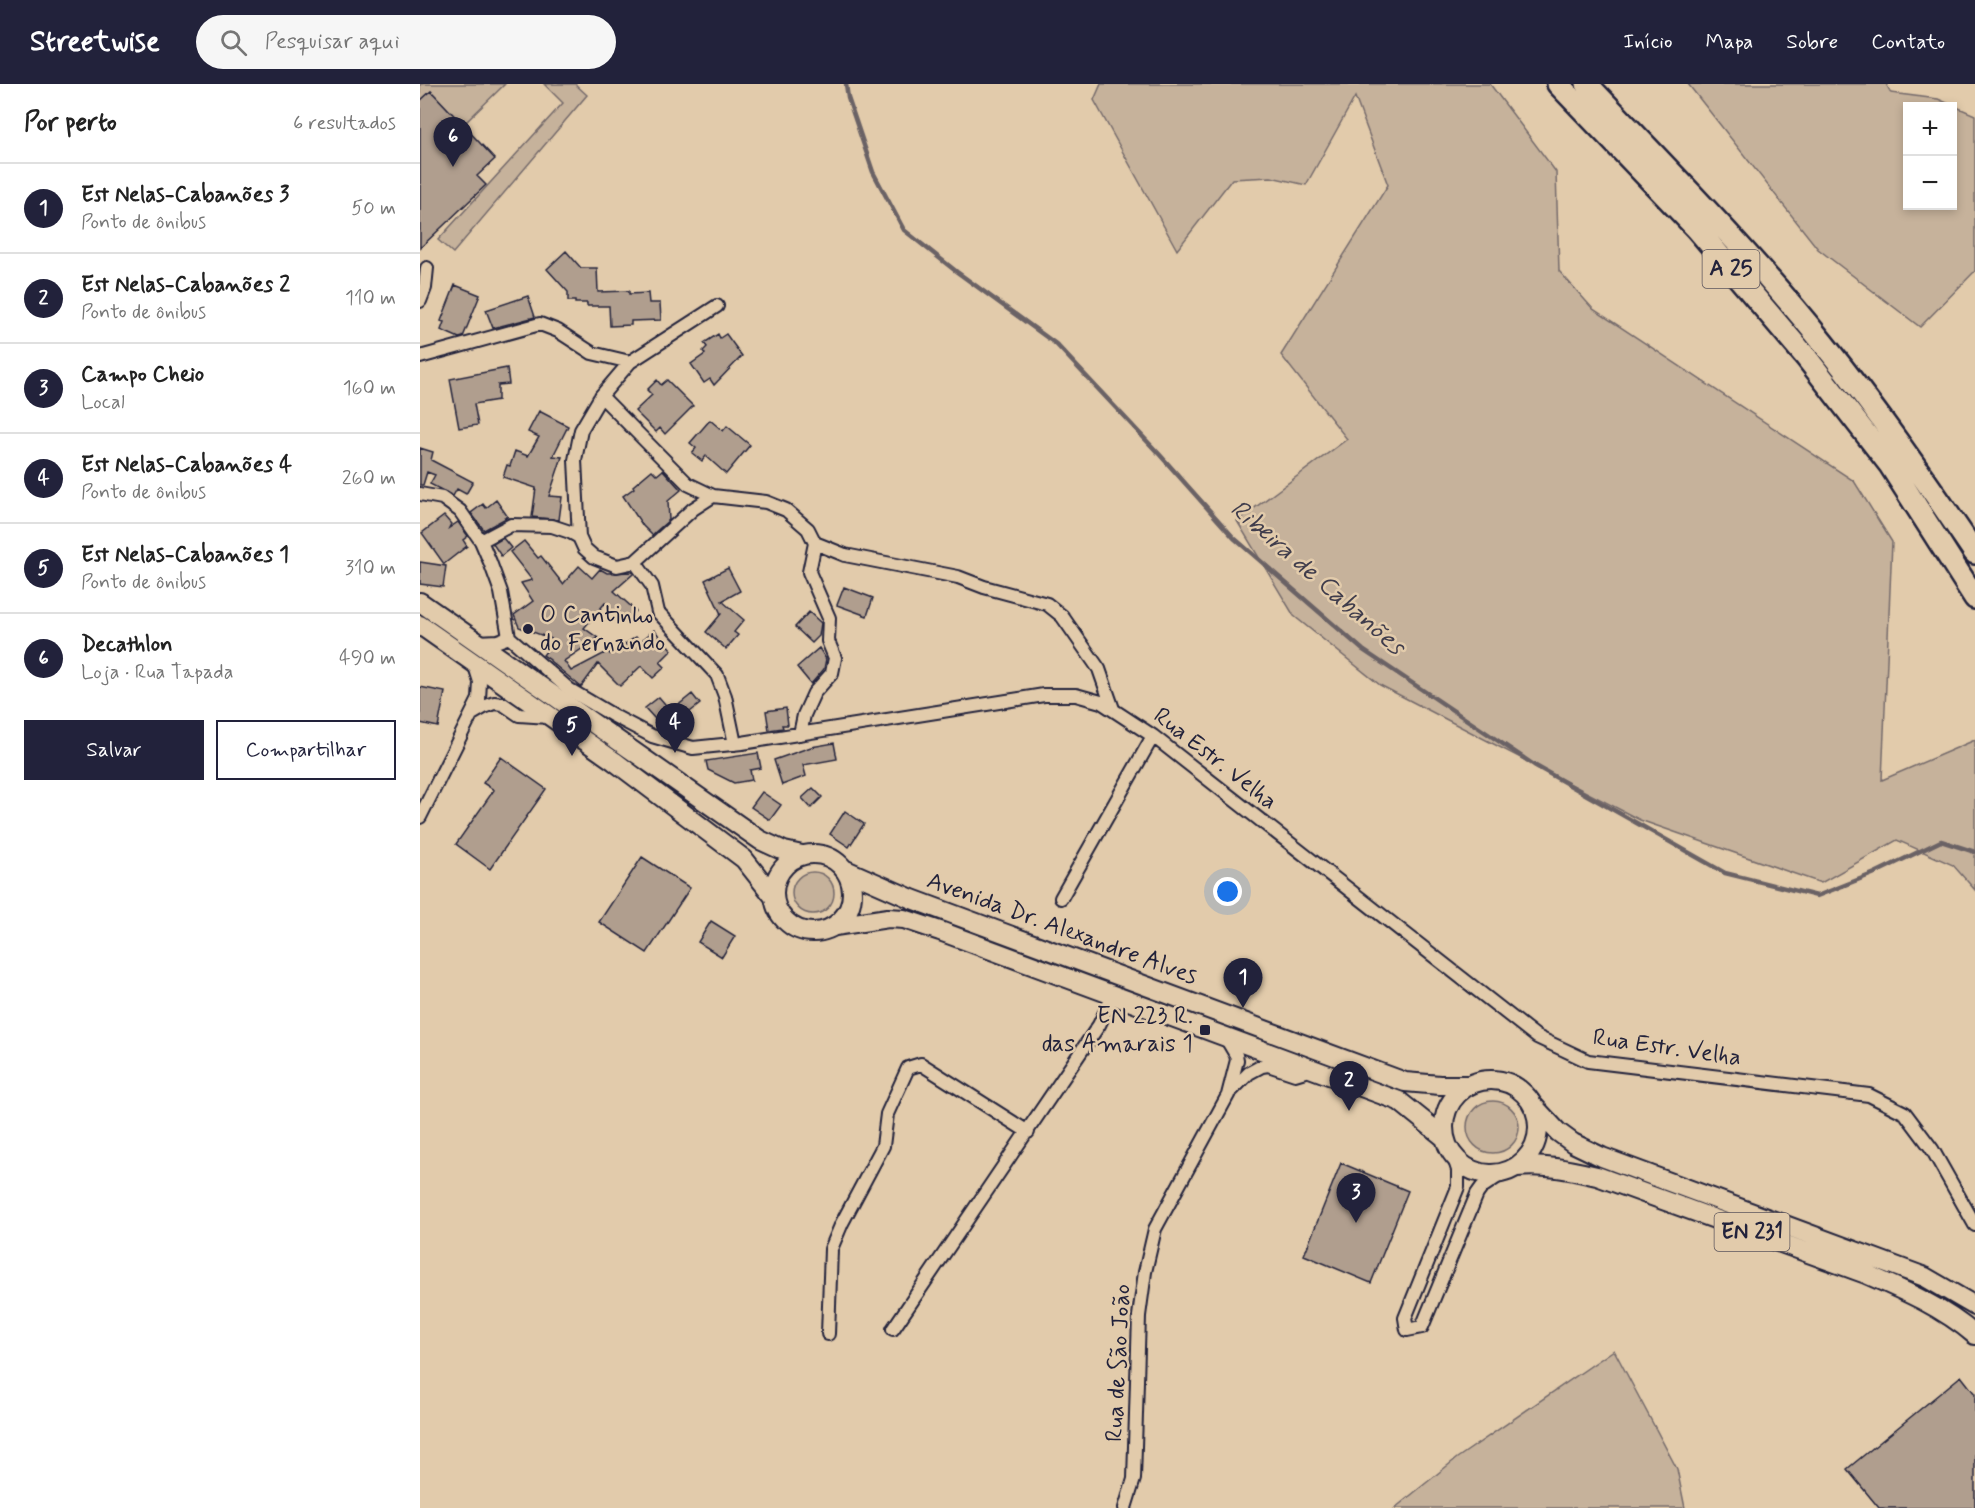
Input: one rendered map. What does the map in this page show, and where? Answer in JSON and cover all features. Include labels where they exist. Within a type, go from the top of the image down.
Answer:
[{"type":"highway","name":"A 25","points":[[1558,84],[1697,229],[1806,357],[1890,465],[1975,598]]},
{"type":"highway","name":"A 25","points":[[1587,84],[1710,213],[1822,342],[1907,453],[1975,553]]},
{"type":"main road","name":"EN 231","points":[[420,602],[760,840],[802,855],[814,853],[826,855],[846,870]]},
{"type":"main road","name":"EN 231","points":[[420,625],[614,761],[744,859],[774,897],[776,909],[785,921],[796,929],[809,932],[823,931],[835,926]]},
{"type":"main road","points":[[774,897],[777,875],[783,866],[802,855]]},
{"type":"main road","points":[[835,926],[844,917],[853,894],[846,870]]},
{"type":"main road","name":"Avenida Dr. Alexandre Alves","points":[[846,870],[912,899],[1405,1083],[1470,1085]]},
{"type":"main road","name":"Avenida Dr. Alexandre Alves","points":[[835,926],[870,920],[904,919],[1400,1101],[1445,1138]]},
{"type":"main road","name":"EN 231","points":[[1470,1085],[1484,1081],[1498,1081],[1512,1085],[1523,1093],[1558,1132],[1602,1157],[1925,1277],[1971,1299]]},
{"type":"main road","points":[[1445,1138],[1444,1123],[1449,1107],[1458,1094],[1470,1085]]},
{"type":"main road","points":[[1510,1170],[1527,1157],[1535,1145],[1538,1131],[1537,1117],[1532,1104]]},
{"type":"main road","name":"EN 231","points":[[1445,1138],[1453,1155],[1463,1165],[1476,1172],[1489,1174],[1533,1165],[1555,1167],[1608,1180],[1885,1282],[1942,1310],[1975,1335]]},
{"type":"street","points":[[420,301],[428,268]]},
{"type":"street","points":[[713,496],[693,509],[635,562],[617,566],[594,557],[584,548],[579,537],[575,460],[581,430],[601,396],[630,362],[717,306]]},
{"type":"street","points":[[420,357],[540,324],[558,331],[592,353],[630,362]]},
{"type":"street","points":[[601,396],[688,484],[713,496],[766,502],[786,510],[808,530],[815,543],[845,555],[958,577],[984,587],[1047,604],[1062,616],[1099,669],[1113,709]]},
{"type":"street","points":[[420,494],[442,498],[451,504],[482,541],[501,592],[509,637],[507,650],[513,667]]},
{"type":"street","points":[[482,541],[511,525],[552,526],[579,537]]},
{"type":"street","points":[[800,734],[804,715],[814,693],[832,673],[835,658],[828,641],[830,618],[809,572],[815,543]]},
{"type":"street","points":[[635,562],[652,586],[658,612],[717,675],[725,696],[735,744]]},
{"type":"street","points":[[477,642],[498,641],[509,637]]},
{"type":"street","name":"Rua Estr. Velha","points":[[509,637],[570,690],[652,736],[693,748],[735,744],[1044,694],[1076,695],[1101,702],[1153,736],[1537,1037],[1588,1061],[1869,1095],[1905,1113],[1932,1149],[1975,1225]]},
{"type":"street","points":[[420,817],[479,699],[480,682],[474,663]]},
{"type":"street","points":[[472,714],[484,707],[503,704],[519,715],[551,718]]},
{"type":"street","points":[[1061,898],[1153,736]]},
{"type":"street","points":[[893,1329],[1099,1025],[1113,996]]},
{"type":"street","points":[[1226,1038],[1237,1060],[1228,1095]]},
{"type":"street","points":[[828,1334],[831,1249],[842,1222],[883,1146],[887,1114],[908,1068],[921,1064],[1028,1132]]},
{"type":"street","points":[[1228,1095],[1249,1073],[1262,1066],[1268,1065],[1295,1074],[1312,1069]]},
{"type":"street","name":"Rua de São João","points":[[1125,1508],[1134,1479],[1139,1316],[1145,1272],[1155,1229],[1228,1095]]},
{"type":"street","points":[[1453,1155],[1458,1170],[1458,1187],[1405,1318],[1407,1330],[1422,1327],[1477,1194],[1482,1187],[1510,1170]]},
{"type":"shaded area","points":[[420,84],[505,84],[463,125],[431,91],[420,101]]},
{"type":"shaded area","points":[[544,84],[575,84],[587,95],[453,253],[438,240],[563,103]]},
{"type":"shaded area","points":[[1101,84],[1490,84],[1556,172],[1559,271],[1593,309],[1854,481],[1892,542],[1882,780],[1975,740],[1975,890],[1953,865],[1897,840],[1821,883],[1640,820],[1380,685],[1294,616],[1237,521],[1347,439],[1281,355],[1388,185],[1355,97],[1306,185],[1271,177],[1232,179],[1177,250],[1094,100]]},
{"type":"shaded area","points":[[1688,84],[1886,84],[1891,93],[1938,99],[1945,102],[1903,102],[1903,210],[1957,210],[1957,107],[1975,115],[1975,271],[1920,327],[1818,249]]},
{"type":"shaded area","points":[[813,872],[821,873],[828,878],[833,885],[833,901],[828,908],[821,913],[813,914],[805,913],[798,908],[793,901],[792,893],[793,885],[798,878],[805,873]]},
{"type":"shaded area","points":[[1488,1101],[1498,1101],[1512,1108],[1519,1127],[1512,1146],[1498,1153],[1488,1153],[1478,1149],[1471,1142],[1467,1132],[1467,1122],[1471,1112],[1478,1105]]},
{"type":"shaded area","points":[[1614,1350],[1677,1469],[1685,1508],[1395,1508],[1457,1458]]},
{"type":"building","points":[[431,91],[495,159],[477,176],[486,185],[420,248],[420,101]]},
{"type":"building","points":[[566,251],[581,268],[597,268],[598,292],[648,293],[649,303],[660,303],[661,320],[631,321],[631,325],[610,326],[609,306],[587,306],[587,303],[568,301],[568,292],[547,269]]},
{"type":"building","points":[[455,285],[480,295],[463,337],[459,338],[441,330],[444,322],[441,321]]},
{"type":"building","points":[[528,296],[535,317],[493,328],[486,310]]},
{"type":"building","points":[[718,334],[720,338],[726,334],[742,356],[714,385],[710,379],[704,383],[691,364],[705,354],[703,351],[707,347],[704,343]]},
{"type":"building","points":[[507,368],[509,384],[498,385],[498,400],[474,404],[478,425],[459,428],[450,379]]},
{"type":"building","points":[[657,380],[661,385],[667,380],[693,406],[665,434],[660,428],[656,432],[635,411],[652,395],[647,390]]},
{"type":"building","points":[[539,411],[568,426],[553,456],[562,457],[549,496],[562,497],[559,520],[532,517],[536,488],[503,477],[515,451],[528,456],[539,437],[528,432]]},
{"type":"building","points":[[710,420],[723,431],[727,426],[750,445],[726,474],[706,456],[702,461],[692,453],[696,448],[690,443]]},
{"type":"building","points":[[420,448],[433,452],[431,460],[473,482],[466,494],[457,489],[453,496],[430,484],[435,475],[427,472],[423,485],[420,485]]},
{"type":"building","points":[[652,470],[657,475],[663,470],[681,490],[668,501],[669,520],[652,535],[643,526],[623,496]]},
{"type":"building","points":[[496,500],[508,517],[484,530],[471,513],[483,504],[486,508]]},
{"type":"building","points":[[444,516],[451,524],[449,528],[458,522],[468,536],[463,540],[467,546],[444,564],[422,533]]},
{"type":"building","points":[[503,538],[511,548],[501,556],[493,544]]},
{"type":"building","points":[[524,541],[538,558],[541,556],[563,584],[579,566],[592,578],[600,569],[607,573],[632,572],[633,574],[614,591],[636,611],[619,623],[605,603],[584,628],[598,638],[564,661],[571,671],[609,651],[610,654],[636,637],[640,642],[654,630],[672,650],[660,662],[665,667],[653,678],[641,666],[620,686],[598,664],[581,687],[543,655],[555,640],[519,627],[514,615],[533,601],[521,583],[532,580],[510,552]]},
{"type":"building","points":[[420,562],[446,566],[443,587],[420,584]]},
{"type":"building","points":[[728,568],[740,591],[722,601],[744,620],[734,632],[738,635],[726,649],[706,632],[721,614],[705,580]]},
{"type":"building","points":[[844,587],[873,598],[867,616],[837,605]]},
{"type":"building","points":[[809,612],[821,623],[819,636],[812,643],[795,627]]},
{"type":"building","points":[[819,648],[826,659],[824,669],[811,684],[797,667]]},
{"type":"building","points":[[420,687],[445,692],[438,727],[420,723]]},
{"type":"building","points":[[692,694],[700,704],[666,731],[645,708],[659,697],[671,711]]},
{"type":"building","points":[[786,708],[788,725],[769,730],[766,711]]},
{"type":"building","points":[[834,743],[837,759],[803,765],[806,776],[782,785],[774,760],[811,747]]},
{"type":"building","points":[[758,753],[761,768],[750,770],[752,780],[734,783],[708,770],[706,761]]},
{"type":"building","points":[[501,757],[546,789],[490,869],[456,844],[494,790],[483,783]]},
{"type":"building","points":[[813,788],[822,797],[811,808],[802,798]]},
{"type":"building","points":[[762,792],[781,805],[770,820],[751,807]]},
{"type":"building","points":[[845,811],[864,824],[849,847],[830,834]]},
{"type":"building","points":[[642,857],[690,888],[647,953],[599,922]]},
{"type":"building","points":[[711,921],[735,936],[722,957],[698,942]]},
{"type":"building","points":[[1341,1163],[1408,1191],[1371,1283],[1304,1255]]},
{"type":"building","points":[[1961,1376],[1975,1394],[1975,1508],[1879,1508],[1847,1469]]},
{"type":"waterway","name":"Ribeira de Cabanões","points":[[846,84],[848,98],[873,172],[904,230],[957,272],[1056,344],[1234,538],[1363,650],[1534,765],[1725,873],[1817,896],[1875,873],[1941,841],[1975,852]]},
{"type":"place","name":"Decathlon","points":[[453,167]]},
{"type":"place","name":"O Cantinho do Fernando","points":[[528,629]]},
{"type":"place","name":"Est Nelas-Cabanões 4","points":[[675,753]]},
{"type":"place","name":"Est Nelas-Cabanões 1","points":[[572,756]]},
{"type":"place","name":"Est Nelas-Cabanões 3","points":[[1243,1008]]},
{"type":"place","name":"EN 223 R. das Amarais 1","points":[[1205,1030]]},
{"type":"place","name":"Est Nelas-Cabanões 2","points":[[1349,1111]]},
{"type":"place","name":"Campo Cheio","points":[[1356,1223]]}]
